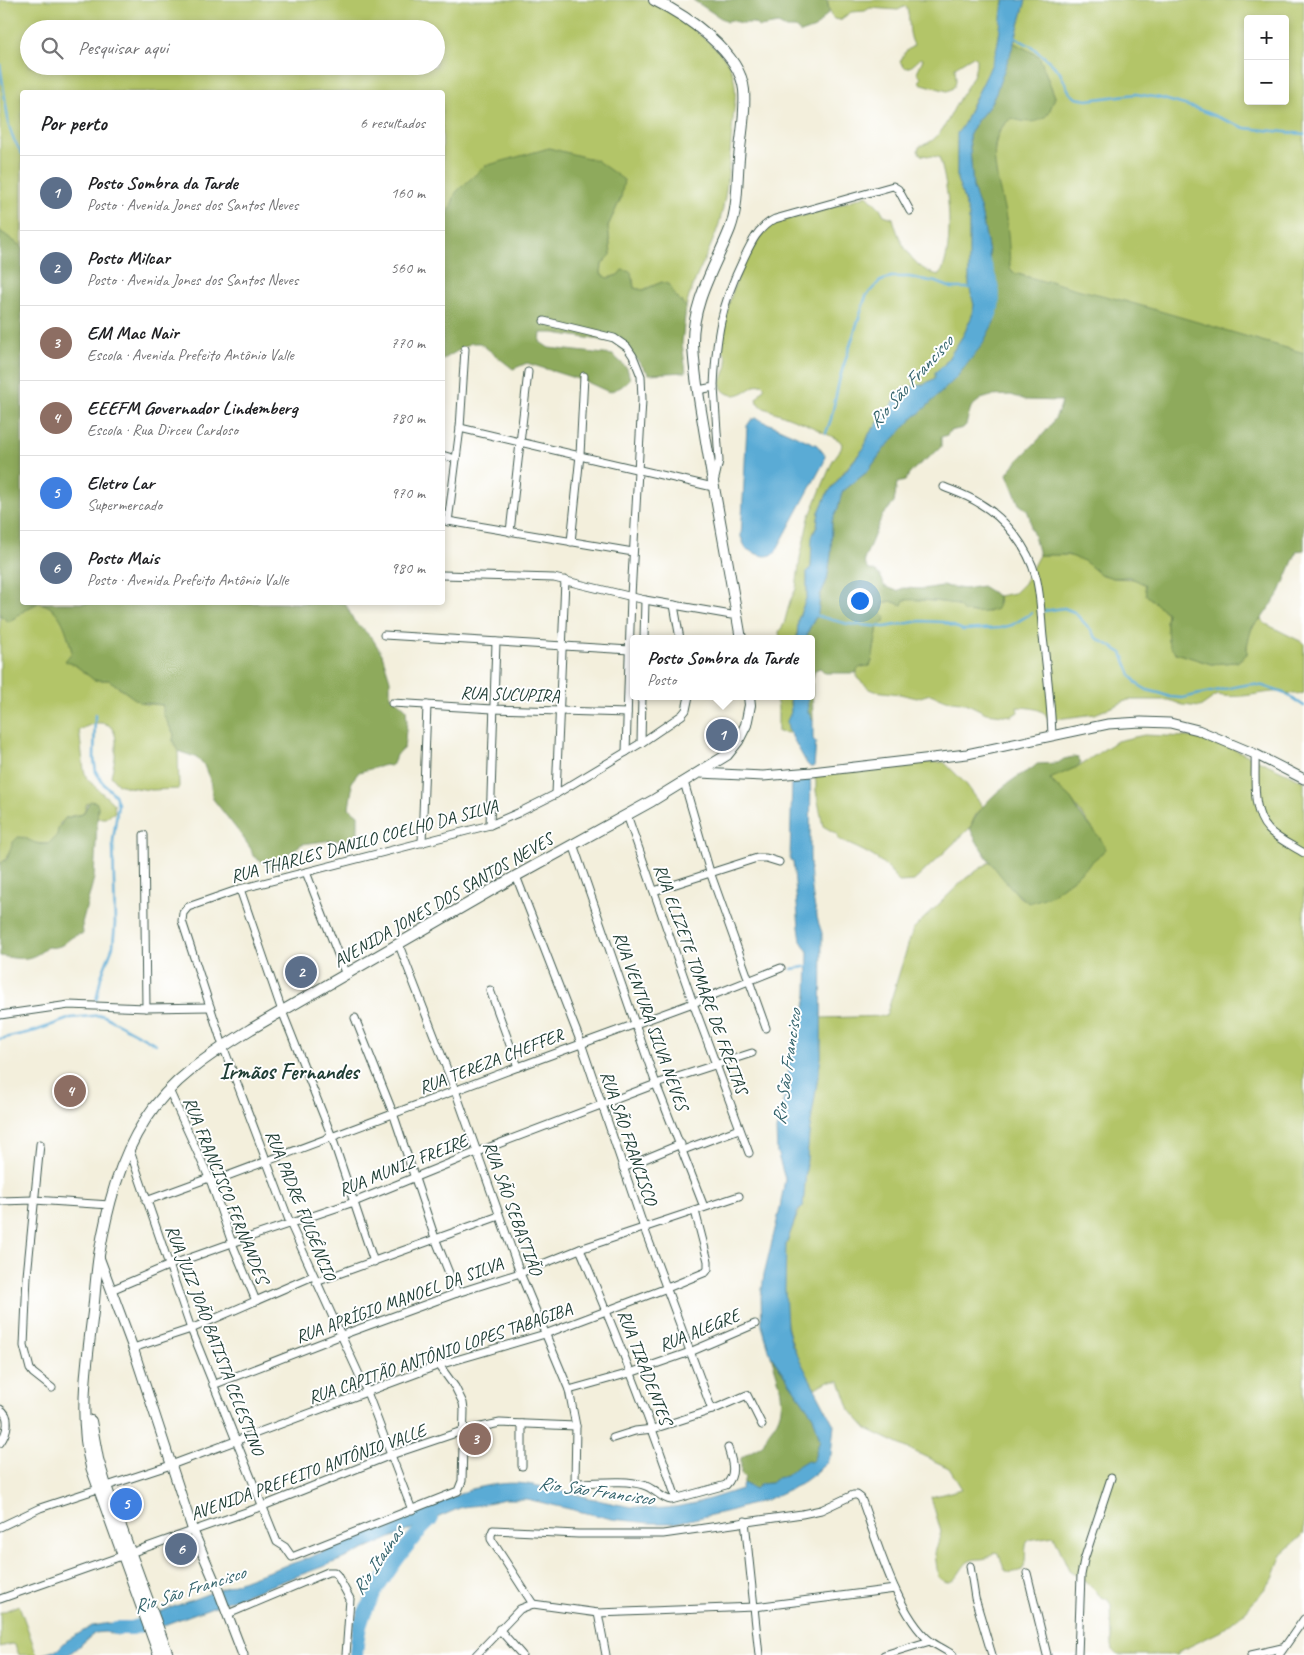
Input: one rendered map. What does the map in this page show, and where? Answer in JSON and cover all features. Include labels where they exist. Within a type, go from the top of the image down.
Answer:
[{"type":"main road","points":[[654,0],[688,20],[726,52],[740,74],[744,89],[735,203],[731,227],[700,300],[694,323],[693,344],[713,487],[740,635]]},
{"type":"main road","name":"AVENIDA JONES DOS SANTOS NEVES","points":[[159,1655],[155,1633],[102,1488],[86,1393],[99,1257],[110,1205],[129,1147],[146,1118],[169,1090],[223,1046],[516,876],[700,773],[727,755],[738,741],[746,725],[749,700]]},
{"type":"main road","name":"AVENIDA JONES DOS SANTOS NEVES","points":[[155,1633],[168,1655]]},
{"type":"street","points":[[460,428],[713,487],[719,461],[714,387],[718,335],[727,294],[748,248],[765,223],[775,218],[893,186],[898,188],[910,211]]},
{"type":"street","points":[[544,320],[614,338],[627,347],[641,376],[642,400],[630,635]]},
{"type":"street","points":[[465,349],[460,428],[445,521],[633,552]]},
{"type":"street","points":[[510,532],[528,372]]},
{"type":"street","points":[[571,542],[580,455],[584,376]]},
{"type":"street","points":[[698,390],[714,387]]},
{"type":"street","points":[[445,456],[456,459]]},
{"type":"street","points":[[944,487],[980,503],[993,513],[1010,530],[1031,564],[1036,576],[1038,592],[1052,736]]},
{"type":"street","points":[[445,575],[565,580],[645,600],[737,616]]},
{"type":"street","points":[[556,794],[565,580]]},
{"type":"street","points":[[644,635],[645,600]]},
{"type":"street","points":[[674,605],[679,635]]},
{"type":"street","points":[[384,635],[630,650],[626,752]]},
{"type":"street","points":[[490,825],[496,642]]},
{"type":"street","points":[[641,743],[642,700]]},
{"type":"street","name":"RUA THARLES DANILO COELHO DA SILVA","points":[[188,907],[240,888],[490,825],[556,794],[641,743],[682,715],[686,710],[688,700]]},
{"type":"street","name":"RUA SUCUPIRA","points":[[392,703],[493,709],[627,713]]},
{"type":"street","points":[[422,843],[427,705]]},
{"type":"street","points":[[700,773],[763,776],[795,774],[967,754],[1108,724],[1141,722],[1170,723],[1198,730],[1255,754],[1304,779]]},
{"type":"street","points":[[1255,754],[1256,797],[1261,818],[1269,830],[1304,853]]},
{"type":"street","points":[[684,782],[710,872],[766,1028]]},
{"type":"street","name":"RUA ELIZETE TOMARE DE FREITAS","points":[[627,815],[693,1004],[749,1153]]},
{"type":"street","points":[[144,835],[146,1008]]},
{"type":"street","name":"RUA VENTURA SILVA NEVES","points":[[573,844],[656,1084],[704,1207]]},
{"type":"street","points":[[654,890],[757,858],[766,858],[779,862]]},
{"type":"street","points":[[306,872],[346,975]]},
{"type":"street","name":"RUA SÃO FRANCISCO","points":[[516,876],[580,1043],[644,1228],[712,1410]]},
{"type":"street","points":[[240,888],[282,1011],[332,1137],[374,1262]]},
{"type":"street","name":"RUA PADRE FULGÊNCIO","points":[[188,907],[183,913],[182,921],[223,1046],[266,1163],[314,1279],[342,1335],[367,1392],[412,1510]]},
{"type":"street","name":"RUA SÃO SEBASTIÃO","points":[[399,945],[455,1090],[520,1273],[569,1390],[576,1426],[575,1481],[578,1483],[636,1484],[651,1488],[667,1499],[676,1498]]},
{"type":"street","name":"RUA TEREZA CHEFFER","points":[[146,1201],[266,1163],[518,1066],[693,1004],[781,968]]},
{"type":"street","points":[[490,990],[518,1066]]},
{"type":"street","points":[[0,1015],[69,1005],[146,1008],[210,1007]]},
{"type":"street","points":[[355,1018],[393,1114],[435,1238],[457,1293]]},
{"type":"street","name":"RUA MUNIZ FREIRE","points":[[111,1290],[170,1265],[354,1202],[600,1104],[752,1052]]},
{"type":"street","name":"RUA FRANCISCO FERNANDES","points":[[169,1090],[210,1180],[232,1243],[256,1301]]},
{"type":"street","points":[[623,1168],[739,1129]]},
{"type":"street","points":[[40,1144],[27,1276],[24,1346],[33,1374],[52,1388]]},
{"type":"street","name":"RUA JUIZ JOÃO BATISTA CELESTINO","points":[[129,1147],[146,1201],[212,1385],[277,1542],[285,1547],[293,1557],[412,1510]]},
{"type":"street","name":"RUA APRÍGIO MANOEL DA SILVA","points":[[212,1385],[457,1293],[520,1273],[580,1249],[739,1196]]},
{"type":"street","points":[[0,1201],[34,1200],[110,1205]]},
{"type":"street","name":"RUA CAPITÃO ANTÔNIO LOPES TABAGIBA","points":[[0,1527],[40,1508],[236,1442],[439,1365],[545,1334],[706,1272],[708,1261],[694,1211]]},
{"type":"street","points":[[133,1348],[191,1328],[314,1279],[374,1262],[499,1216]]},
{"type":"street","name":"RUA TIRADENTES","points":[[580,1249],[653,1429],[676,1498]]},
{"type":"street","points":[[99,1257],[133,1348],[193,1531],[227,1610],[243,1655]]},
{"type":"street","name":"RUA ALEGRE","points":[[569,1390],[690,1352],[755,1324]]},
{"type":"street","points":[[412,1510],[456,1493],[462,1481],[463,1403],[455,1387],[439,1365]]},
{"type":"street","points":[[613,1438],[636,1431],[653,1429],[712,1410],[746,1395],[749,1396],[762,1426]]},
{"type":"street","points":[[0,1409],[5,1413],[7,1421],[0,1444]]},
{"type":"street","name":"AVENIDA PREFEITO ANTÔNIO VALLE","points":[[0,1599],[263,1506],[391,1455],[462,1431],[492,1424],[576,1426]]},
{"type":"street","points":[[522,1424],[522,1466]]},
{"type":"street","points":[[676,1498],[726,1485],[731,1480],[734,1466],[728,1448]]},
{"type":"street","points":[[1078,1655],[1081,1575],[1084,1560],[1111,1478]]},
{"type":"street","points":[[533,1604],[492,1539],[492,1532],[496,1529],[578,1534],[663,1534],[802,1514],[821,1510],[853,1495],[857,1495],[861,1498],[895,1589],[906,1611],[930,1641],[953,1655]]},
{"type":"street","points":[[745,1522],[760,1655]]},
{"type":"street","points":[[970,1566],[979,1613],[992,1655]]},
{"type":"street","points":[[227,1610],[328,1572],[334,1572],[350,1600],[346,1655]]},
{"type":"street","points":[[1027,1572],[1048,1655]]},
{"type":"street","points":[[476,1655],[520,1609],[533,1604],[598,1613],[754,1607],[895,1589]]},
{"type":"street","points":[[598,1613],[606,1655]]},
{"type":"street","points":[[1251,1655],[1281,1651],[1304,1619]]},
{"type":"street","points":[[499,1629],[522,1655]]},
{"type":"street","points":[[884,1655],[930,1641]]},
{"type":"green space","points":[[0,0],[650,0],[680,19],[714,47],[728,63],[734,77],[735,101],[728,179],[723,209],[715,235],[686,307],[662,282],[643,290],[634,288],[633,278],[618,275],[608,278],[601,275],[602,264],[611,254],[608,226],[621,198],[445,226],[445,90],[20,90],[20,246],[0,231]]},
{"type":"green space","points":[[693,0],[827,0],[829,12],[815,28],[801,33],[795,28],[786,28],[778,24],[760,27],[753,23],[730,20],[727,22]]},
{"type":"green space","points":[[827,0],[1005,0],[1002,7],[995,60],[972,104],[957,142],[957,179],[969,215],[969,285],[974,305],[972,316],[964,334],[935,378],[925,384],[905,388],[869,434],[864,448],[827,494],[819,512],[817,526],[814,531],[811,567],[807,572],[807,596],[798,619],[797,635],[779,635],[790,601],[796,589],[800,558],[809,518],[833,460],[841,449],[842,444],[839,440],[804,423],[764,408],[756,399],[765,387],[762,384],[734,395],[724,391],[721,381],[727,366],[727,360],[720,338],[734,287],[752,249],[773,225],[867,195],[884,215],[893,218],[903,245],[915,261],[922,268],[940,275],[948,249],[949,233],[948,200],[943,169],[939,157],[921,155],[918,151],[919,147],[932,140],[943,129],[970,81],[976,65],[976,59],[973,56],[955,67],[956,78],[954,87],[947,91],[919,83],[921,78],[917,72],[923,59],[921,58],[912,66],[906,68],[900,62],[905,52],[914,45],[906,6],[898,10],[870,8],[865,11],[851,12],[840,20],[834,19],[831,16]]},
{"type":"green space","points":[[1026,0],[1304,0],[1304,353],[1069,288],[1047,280],[1046,282],[1014,273],[1010,268],[994,158],[998,135],[1006,123],[1012,118],[1016,120],[1049,112],[1055,97],[1039,56],[1014,43]]},
{"type":"green space","points":[[1014,43],[1039,56],[1055,97],[1049,112],[1042,119],[1032,122],[1012,118],[1002,127],[997,138],[995,151],[997,180],[1007,225],[1010,268],[1014,273],[1121,300],[1304,353],[1304,550],[1297,551],[1280,592],[1262,618],[1252,627],[1247,654],[1237,662],[1211,664],[1176,653],[1170,647],[1168,641],[1167,613],[1146,595],[1144,584],[1129,577],[1113,578],[1100,574],[1084,561],[1068,555],[1039,555],[1027,510],[1019,504],[1007,474],[1046,432],[1062,401],[1026,400],[1011,395],[991,396],[981,399],[971,407],[966,425],[963,428],[950,431],[947,435],[941,437],[941,447],[917,466],[905,481],[897,483],[894,503],[882,516],[864,560],[869,570],[879,575],[884,586],[897,591],[903,588],[923,589],[942,586],[965,589],[982,586],[998,596],[997,609],[976,613],[964,612],[954,604],[923,600],[904,600],[902,605],[891,601],[884,603],[882,613],[886,617],[885,621],[878,626],[870,666],[861,667],[856,673],[825,673],[820,668],[815,670],[815,635],[806,635],[818,613],[820,595],[827,580],[831,555],[832,520],[838,508],[842,492],[868,471],[884,449],[915,415],[921,412],[934,398],[994,322],[989,253],[981,211],[973,188],[969,136],[977,121],[992,101]]},
{"type":"green space","points":[[549,148],[596,160],[624,180],[621,198],[608,226],[611,255],[602,264],[601,274],[608,278],[618,275],[622,270],[631,272],[634,288],[643,290],[662,282],[670,285],[674,294],[686,307],[682,343],[686,372],[649,374],[637,360],[613,342],[554,333],[541,333],[540,342],[549,348],[613,355],[627,368],[630,379],[621,387],[609,392],[587,382],[527,363],[513,369],[480,343],[471,343],[445,358],[445,223],[456,192],[485,166]]},
{"type":"green space","points":[[0,231],[20,246],[20,605],[34,605],[9,622],[0,615]]},
{"type":"green space","points":[[1039,555],[1062,555],[1079,558],[1106,576],[1140,581],[1150,590],[1159,606],[1167,613],[1168,641],[1176,653],[1211,664],[1237,662],[1247,654],[1252,629],[1262,618],[1264,623],[1304,643],[1304,693],[1272,692],[1245,696],[1217,695],[1200,707],[1183,705],[1169,700],[1128,700],[1095,714],[1049,720],[1040,710],[1031,708],[1017,707],[1018,712],[1012,716],[986,713],[966,703],[946,700],[930,694],[917,698],[875,691],[857,678],[857,670],[861,666],[870,666],[872,661],[884,603],[891,601],[899,604],[904,600],[912,599],[951,603],[970,613],[978,611],[989,612],[999,603],[998,596],[1014,593],[1024,583]]},
{"type":"green space","points":[[34,605],[46,605],[58,614],[72,652],[66,661],[75,665],[94,680],[109,680],[145,704],[163,705],[168,724],[174,734],[173,741],[178,751],[179,789],[151,790],[118,784],[111,776],[116,745],[116,737],[113,730],[108,725],[101,723],[90,725],[79,730],[84,770],[87,779],[114,804],[115,812],[105,818],[97,818],[98,806],[87,803],[83,814],[71,816],[60,823],[57,835],[48,844],[33,843],[24,837],[19,839],[0,864],[0,615],[9,622]]},
{"type":"green space","points":[[45,605],[346,605],[354,621],[372,638],[382,654],[390,680],[390,697],[406,709],[407,721],[404,748],[396,755],[393,764],[359,772],[351,782],[352,789],[349,808],[358,815],[358,837],[350,841],[333,840],[302,844],[276,862],[273,870],[253,856],[251,849],[242,836],[213,799],[210,780],[203,763],[195,757],[178,751],[173,741],[174,734],[163,714],[163,705],[139,702],[109,680],[94,680],[75,665],[65,661],[72,652],[68,637],[62,622],[54,610]]},
{"type":"green space","points":[[776,700],[790,700],[791,713],[787,725],[790,733],[778,732]]},
{"type":"green space","points":[[807,700],[812,700],[813,721],[809,715]]},
{"type":"green space","points":[[1144,735],[1210,738],[1304,781],[1304,1534],[1282,1554],[1273,1579],[1245,1612],[1221,1631],[1178,1652],[1178,1655],[1118,1655],[1113,1650],[1112,1645],[1111,1605],[1108,1600],[1100,1596],[1085,1581],[1069,1570],[1054,1536],[1028,1540],[1025,1563],[1022,1570],[1007,1572],[1003,1567],[999,1554],[995,1553],[984,1559],[974,1559],[968,1562],[952,1581],[944,1581],[938,1577],[935,1553],[941,1532],[931,1497],[962,1489],[949,1468],[867,1429],[850,1410],[840,1381],[829,1381],[815,1388],[799,1359],[790,1337],[785,1299],[784,1262],[786,1245],[803,1206],[809,1134],[821,1057],[821,1018],[886,1016],[913,929],[966,878],[991,861],[1020,898],[1050,896],[1073,879],[1106,849],[1072,801],[1050,778],[1077,767],[1117,741]]},
{"type":"green space","points":[[1073,757],[1078,758],[1081,762],[1077,767],[1050,779],[1071,799],[1106,849],[1073,879],[1050,896],[1029,903],[1014,890],[996,869],[970,828],[978,813],[990,799],[1017,777],[1037,764],[1058,763]]},
{"type":"green space","points":[[944,762],[966,784],[983,807],[975,816],[970,828],[914,881],[899,882],[882,862],[838,839],[837,834],[823,826],[816,791],[816,781],[812,773],[907,763]]},
{"type":"green space","points":[[90,801],[96,802],[98,806],[94,878],[82,923],[83,934],[73,937],[59,946],[47,947],[30,957],[0,956],[0,864],[7,859],[13,842],[18,837],[26,838],[38,844],[48,844],[57,835],[58,829],[65,818],[83,814]]},
{"type":"green space","points":[[771,1356],[813,1416],[820,1440],[814,1459],[811,1462],[806,1461],[786,1476],[777,1478],[771,1483],[760,1484],[755,1489],[743,1483],[745,1478],[741,1474],[741,1458],[761,1446],[777,1421],[780,1412],[780,1385]]},
{"type":"green space","points":[[19,1605],[37,1655],[19,1655],[15,1645],[12,1644],[0,1647],[0,1613]]},
{"type":"water","points":[[1005,0],[1026,0],[1014,43],[995,95],[969,136],[973,188],[981,211],[989,253],[994,322],[982,345],[956,378],[915,416],[884,449],[868,471],[842,492],[832,521],[831,555],[827,580],[820,595],[818,613],[807,635],[797,635],[798,620],[807,596],[807,572],[811,567],[812,537],[817,526],[819,512],[827,494],[864,448],[869,434],[905,388],[925,384],[935,378],[935,372],[944,365],[964,334],[972,316],[974,305],[969,285],[969,215],[957,179],[957,133],[994,58]]},
{"type":"water","points":[[756,418],[817,445],[825,455],[824,462],[775,553],[767,556],[746,549],[741,537],[747,426],[751,420]]},
{"type":"water","points":[[790,700],[807,700],[808,712],[813,721],[813,739],[816,742],[814,767],[810,767],[807,764],[788,729],[787,721],[791,712]]},
{"type":"water","points":[[810,773],[811,874],[816,914],[822,933],[821,1057],[809,1134],[803,1207],[798,1211],[786,1245],[785,1289],[787,1327],[792,1345],[834,1425],[831,1455],[826,1463],[801,1484],[766,1500],[729,1511],[675,1523],[650,1523],[612,1519],[527,1499],[504,1499],[462,1507],[338,1561],[161,1626],[157,1613],[308,1558],[472,1489],[518,1483],[630,1506],[669,1508],[741,1489],[743,1483],[755,1489],[760,1484],[771,1483],[777,1478],[786,1476],[796,1467],[806,1461],[811,1462],[814,1459],[820,1440],[813,1416],[771,1356],[762,1326],[761,1297],[764,1274],[785,1179],[777,1152],[776,1130],[787,1085],[791,1045],[803,1019],[807,995],[808,952],[801,941],[793,861],[790,860],[792,776]]},
{"type":"water","points":[[132,1622],[135,1629],[117,1635],[105,1632],[95,1633],[68,1655],[40,1655],[57,1650],[66,1641],[92,1626],[110,1623],[119,1626]]},
{"type":"waterway","points":[[1014,37],[1031,46],[1049,61],[1059,71],[1070,93],[1076,98],[1087,100],[1136,94],[1160,98],[1195,108],[1245,128],[1304,134]]},
{"type":"waterway","points":[[0,64],[9,126],[20,150]]},
{"type":"waterway","name":"Rio São Francisco","points":[[984,263],[993,293],[992,308],[985,323]]},
{"type":"waterway","points":[[826,433],[840,377],[866,296],[879,282],[891,277],[909,277],[936,282],[952,288],[973,288]]},
{"type":"waterway","points":[[1044,611],[1064,608],[1074,612],[1095,637],[1122,653],[1137,684],[1147,690],[1170,697],[1182,698],[1251,684],[1286,694],[1304,706]]},
{"type":"waterway","points":[[814,615],[848,624],[885,627],[920,621],[943,622],[963,630],[1000,628],[1012,625],[1032,613]]},
{"type":"waterway","points":[[95,715],[94,759],[96,772],[103,783],[115,795],[118,804],[113,841],[115,924],[113,946],[101,977],[96,1001]]},
{"type":"waterway","points":[[792,969],[810,966]]},
{"type":"waterway","points":[[0,1039],[35,1031],[71,1018],[102,1015],[156,1044]]},
{"type":"waterway","name":"Rio Itaúnas","points":[[356,1655],[361,1622],[375,1593],[402,1553],[431,1520]]},
{"type":"waterway","name":"Rio São Francisco","points":[[116,1628],[132,1628],[159,1620]]},
{"type":"place","name":"Posto Sombra da Tarde","points":[[722,735]]},
{"type":"place","name":"Posto Milcar","points":[[301,972]]},
{"type":"place","name":"EEEFM Governador Lindemberg","points":[[70,1091]]},
{"type":"place","name":"EM Mac Nair","points":[[475,1439]]},
{"type":"place","name":"Eletro Lar","points":[[126,1504]]},
{"type":"place","name":"Posto Mais","points":[[181,1549]]},
{"type":"district","name":"Irmãos Fernandes","points":[[289,1071]]}]
